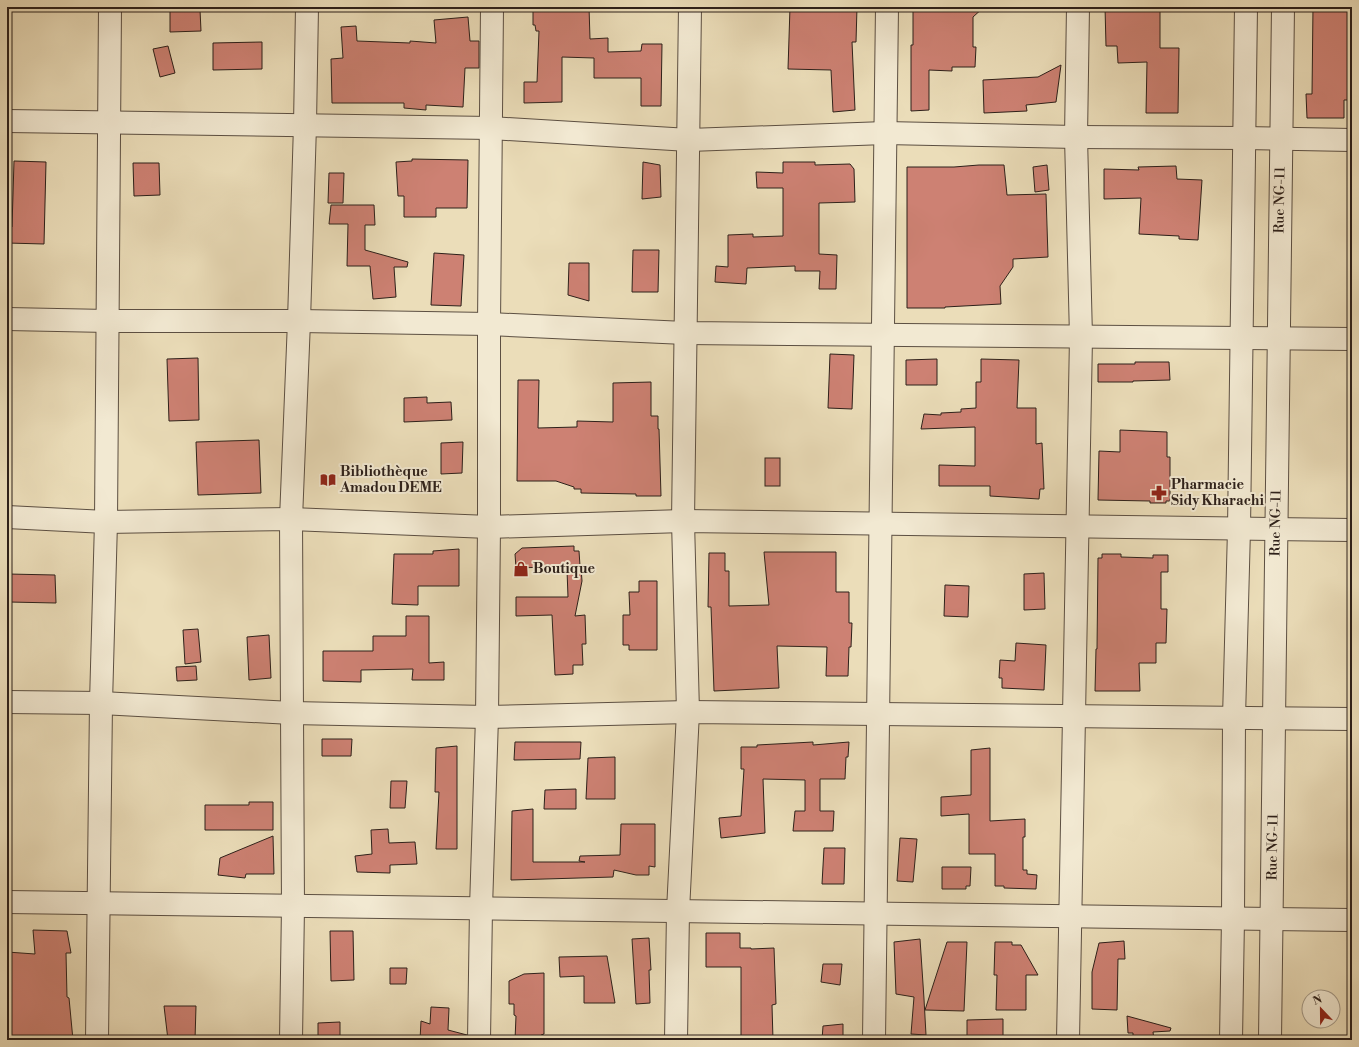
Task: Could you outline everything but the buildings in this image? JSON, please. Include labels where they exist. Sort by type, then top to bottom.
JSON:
[{"type":"street","points":[[97,1040],[101,703],[106,522],[110,7]]},
{"type":"street","points":[[291,1040],[293,906],[291,519],[299,321],[307,7]]},
{"type":"street","points":[[479,1040],[489,527],[492,7]]},
{"type":"street","points":[[676,1040],[678,911],[688,712],[683,521],[690,7]]},
{"type":"street","points":[[874,1040],[887,7]]},
{"type":"street","points":[[1068,1040],[1081,337],[1076,137],[1078,7]]},
{"type":"street","points":[[1231,1040],[1234,718],[1239,529],[1246,7]]},
{"type":"street","name":"Rue NG-11","points":[[1270,1040],[1283,7]]},
{"type":"street","points":[[7,121],[491,128],[689,140],[885,133],[1352,140]]},
{"type":"street","points":[[7,319],[489,324],[685,333],[1352,339]]},
{"type":"street","points":[[7,517],[106,522],[291,519],[489,527],[683,521],[1352,530]]},
{"type":"street","points":[[7,702],[101,703],[292,713],[486,718],[688,712],[1352,719]]},
{"type":"street","points":[[7,902],[1352,920]]},
{"type":"place","name":"Bibliothèque Amadou DEME","points":[[328,480]]},
{"type":"place","name":"Pharmacie Sidy Kharachi","points":[[1159,493]]},
{"type":"place","name":"Boutique","points":[[521,569]]}]
